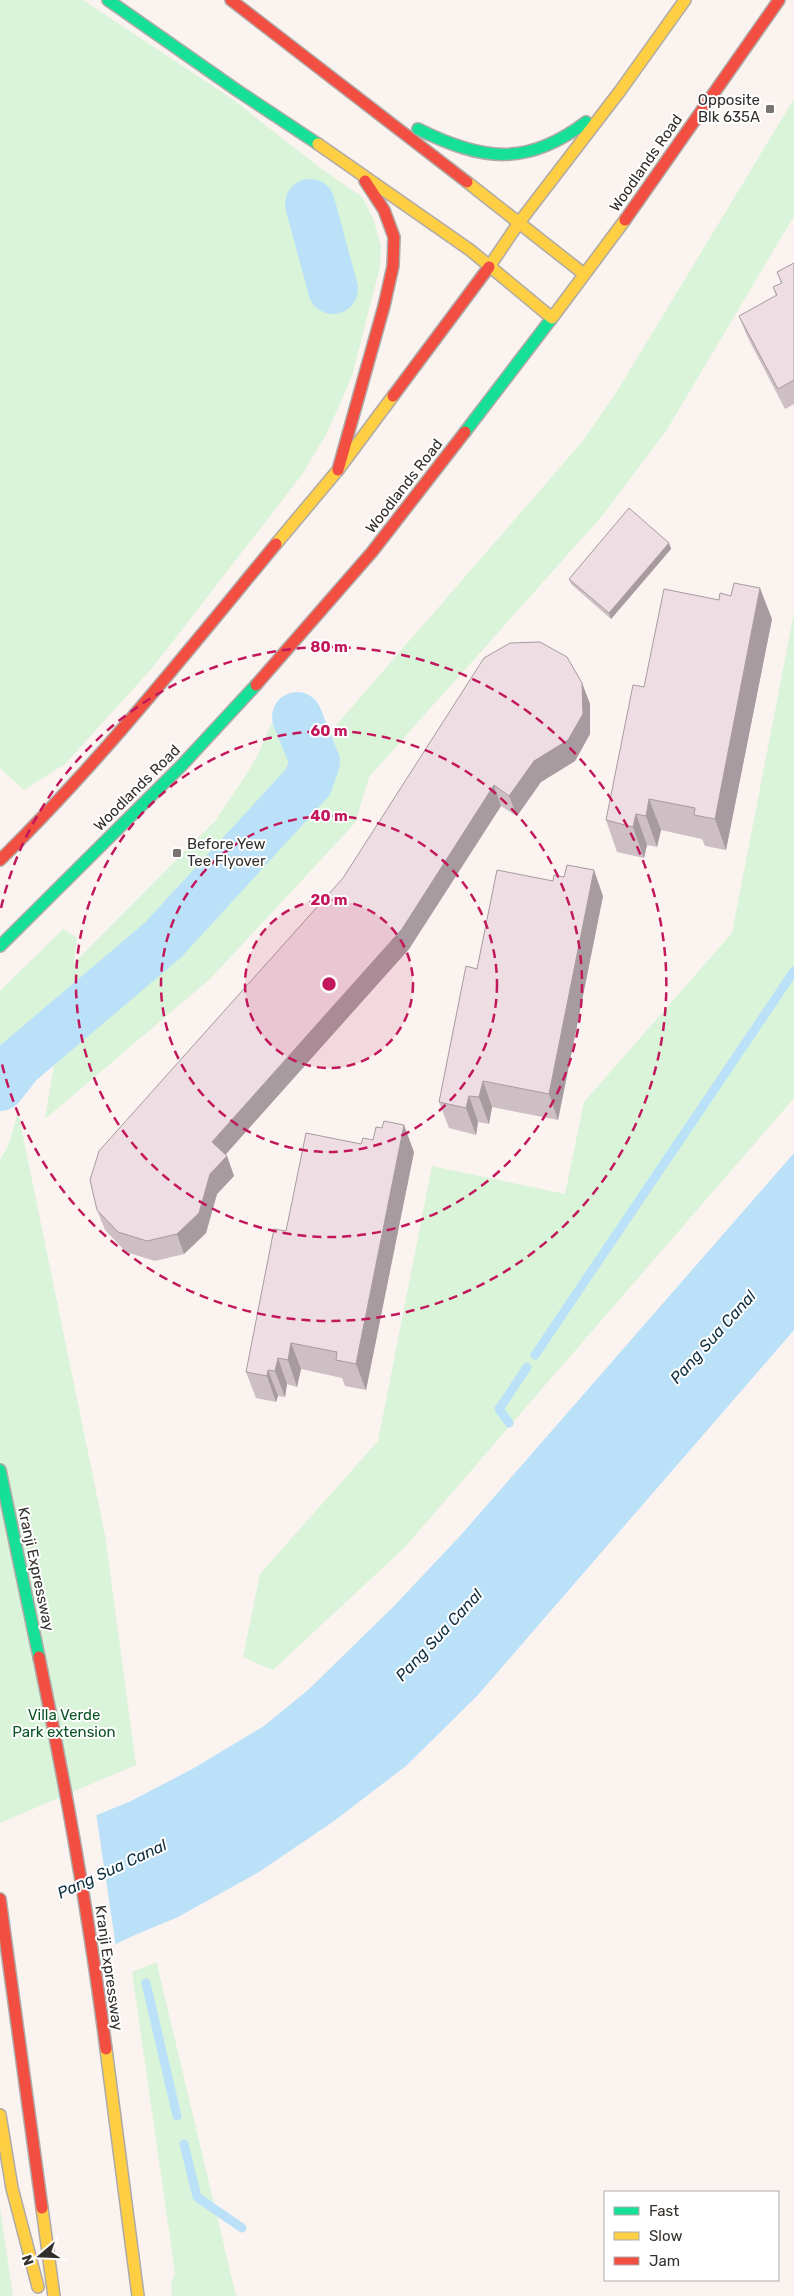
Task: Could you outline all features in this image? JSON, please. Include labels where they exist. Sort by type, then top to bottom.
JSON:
[{"type":"main road","points":[[108,0],[175,44],[238,91],[358,170],[470,250],[552,318]]},
{"type":"main road","points":[[231,0],[584,274]]},
{"type":"main road","points":[[0,860],[48,813],[137,712],[338,470],[489,267],[518,224],[620,91],[686,0]]},
{"type":"main road","name":"Woodlands Road","points":[[0,946],[182,765],[269,671],[372,552],[605,248],[779,0]]},
{"type":"main road","points":[[353,93],[455,147],[492,155],[511,155],[536,150],[569,137],[620,91]]},
{"type":"main road","points":[[338,470],[384,306],[393,266],[394,237],[384,210],[358,170]]},
{"type":"main road","name":"Kranji Expressway","points":[[0,1470],[59,1752],[91,1936],[138,2296]]},
{"type":"main road","points":[[0,1899],[54,2296]]},
{"type":"main road","points":[[0,2114],[12,2188],[40,2296]]},
{"type":"green space","points":[[0,0],[83,0],[232,99],[319,167],[362,197],[373,218],[381,246],[380,267],[352,376],[327,433],[301,476],[153,667],[65,764],[24,790],[0,768]]},
{"type":"green space","points":[[794,99],[794,216],[666,431],[602,516],[369,777],[355,823],[210,979],[45,1119],[54,1065],[184,946],[317,803],[331,761],[324,739],[582,442],[616,393]]},
{"type":"green space","points":[[794,613],[794,1098],[405,1547],[273,1670],[243,1657],[260,1574],[378,1441],[432,1166],[565,1194],[584,1102],[732,933]]},
{"type":"green space","points":[[276,721],[291,754],[296,773],[290,792],[155,932],[47,1024],[0,1068],[0,991],[63,929],[77,938],[74,963],[215,821],[258,755],[271,724]]},
{"type":"green space","name":"Villa Verde Park extension","points":[[18,1112],[105,1535],[136,1765],[0,1823],[0,1160],[9,1144]]},
{"type":"green space","points":[[157,1962],[236,2296],[172,2296],[171,2284],[175,2273],[132,1972]]},
{"type":"green space","points":[[0,2208],[13,2296],[0,2296]]},
{"type":"water","name":"Pang Sua Canal","points":[[794,1153],[794,1330],[477,1696],[406,1766],[334,1821],[259,1872],[178,1917],[135,1935],[0,1999],[0,1855],[131,1801],[194,1768],[264,1726],[308,1690],[393,1607],[460,1536]]},
{"type":"pier","points":[[96,1813],[116,1947],[0,2001],[0,1852]]},
{"type":"building","points":[[794,263],[794,380],[778,389],[739,316],[777,295],[773,287],[782,283],[777,272]]},
{"type":"building","points":[[629,508],[669,543],[609,613],[569,579]]},
{"type":"building","points":[[734,583],[760,588],[715,819],[694,815],[695,808],[649,799],[646,816],[636,814],[633,827],[606,820],[633,685],[644,687],[664,589],[719,600],[720,593],[731,596]]},
{"type":"building","points":[[540,642],[567,657],[582,683],[583,714],[568,740],[534,761],[509,796],[494,785],[402,929],[212,1142],[227,1156],[210,1174],[199,1213],[177,1234],[147,1241],[118,1232],[97,1210],[90,1180],[99,1151],[343,878],[484,658],[510,643]]},
{"type":"building","points":[[567,865],[594,870],[549,1094],[483,1081],[479,1097],[469,1096],[466,1108],[439,1102],[466,966],[477,969],[497,870],[553,881],[554,875],[564,877]]},
{"type":"building","points":[[384,1121],[404,1125],[356,1364],[336,1360],[337,1352],[291,1343],[288,1360],[278,1358],[275,1371],[268,1370],[267,1376],[246,1372],[274,1229],[286,1231],[306,1133],[361,1144],[363,1138],[373,1140],[376,1127],[382,1128]]},
{"type":"waterway","points":[[310,204],[333,289]]},
{"type":"waterway","points":[[0,1086],[18,1063],[163,940],[308,782],[315,762],[297,717]]},
{"type":"waterway","points":[[535,1355],[794,971]]},
{"type":"waterway","points":[[509,1423],[499,1409],[527,1367]]},
{"type":"waterway","points":[[146,1983],[177,2116]]},
{"type":"waterway","points":[[184,2144],[197,2197],[242,2228]]},
{"type":"traffic: fast","points":[[108,0],[238,91],[318,144]]},
{"type":"traffic: fast","points":[[418,129],[463,148],[484,153],[504,154],[544,147],[564,137],[586,122]]},
{"type":"traffic: fast","points":[[465,432],[552,318]]},
{"type":"traffic: fast","points":[[0,946],[182,765],[256,685]]},
{"type":"traffic: fast","points":[[0,1470],[39,1657]]},
{"type":"traffic: slow","points":[[489,267],[518,224],[620,91],[685,0]]},
{"type":"traffic: slow","points":[[318,144],[470,250],[552,318],[625,220]]},
{"type":"traffic: slow","points":[[467,182],[584,274]]},
{"type":"traffic: slow","points":[[276,544],[338,470],[393,396]]},
{"type":"traffic: slow","points":[[106,2049],[138,2296]]},
{"type":"traffic: slow","points":[[0,2115],[12,2188],[38,2287]]},
{"type":"traffic: slow","points":[[42,2208],[54,2296]]},
{"type":"traffic: jam","points":[[231,0],[467,182]]},
{"type":"traffic: jam","points":[[625,220],[779,0]]},
{"type":"traffic: jam","points":[[338,470],[384,306],[393,266],[394,237],[384,210],[365,181]]},
{"type":"traffic: jam","points":[[393,396],[489,267]]},
{"type":"traffic: jam","points":[[256,685],[372,552],[465,432]]},
{"type":"traffic: jam","points":[[0,860],[37,823],[108,745],[176,666],[276,544]]},
{"type":"traffic: jam","points":[[39,1657],[76,1852],[106,2049]]},
{"type":"traffic: jam","points":[[0,1899],[42,2208]]},
{"type":"place","name":"Opposite Blk 635A","points":[[770,109]]},
{"type":"place","name":"Before Yew Tee Flyover","points":[[177,853]]}]
